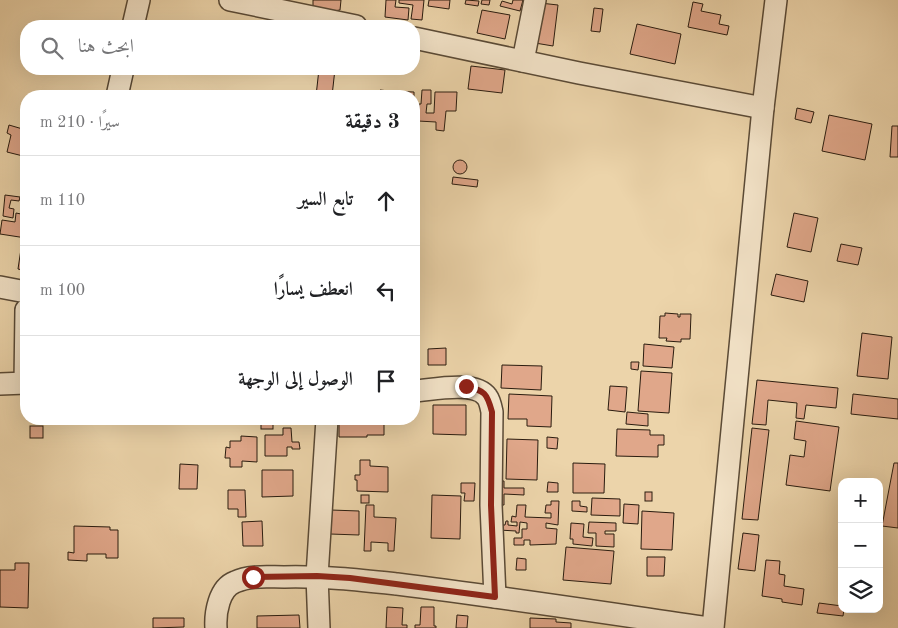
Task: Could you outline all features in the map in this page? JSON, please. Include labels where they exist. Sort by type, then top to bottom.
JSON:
[{"type":"street","points":[[134,20],[139,0]]},
{"type":"street","points":[[230,0],[327,20]]},
{"type":"street","points":[[523,61],[535,0]]},
{"type":"street","points":[[216,628],[215,617],[219,603],[225,588],[233,582],[253,577],[317,576],[350,578],[495,597],[712,628],[763,108],[776,0]]},
{"type":"street","points":[[420,39],[763,108]]},
{"type":"street","points":[[118,90],[122,75]]},
{"type":"street","points":[[0,287],[20,291]]},
{"type":"street","points":[[0,384],[20,383]]},
{"type":"street","points":[[420,390],[466,386],[480,390],[488,398],[492,412],[491,505],[495,597]]},
{"type":"street","points":[[319,628],[317,576],[327,425]]},
{"type":"building","points":[[313,0],[341,0],[340,10],[313,14]]},
{"type":"building","points":[[386,0],[396,0],[395,7],[409,8],[408,20],[385,17]]},
{"type":"building","points":[[399,0],[424,0],[422,20],[411,19],[413,5],[399,3]]},
{"type":"building","points":[[429,0],[450,0],[449,9],[428,6]]},
{"type":"building","points":[[466,0],[479,1],[478,6],[465,4]]},
{"type":"building","points":[[482,0],[490,0],[489,5],[481,4]]},
{"type":"building","points":[[513,0],[523,0],[520,11],[500,6],[502,1],[512,4]]},
{"type":"building","points":[[693,2],[703,4],[701,11],[721,15],[719,24],[729,26],[727,35],[688,27]]},
{"type":"building","points":[[540,3],[558,5],[553,46],[535,43]]},
{"type":"building","points":[[594,8],[603,9],[600,32],[591,31]]},
{"type":"building","points":[[482,10],[510,15],[505,39],[477,33]]},
{"type":"building","points":[[637,24],[681,34],[675,64],[630,54]]},
{"type":"building","points":[[471,66],[505,70],[502,93],[468,89]]},
{"type":"building","points":[[318,75],[334,75],[333,90],[317,90]]},
{"type":"building","points":[[422,90],[431,90],[431,104],[427,104],[426,113],[434,113],[435,92],[457,92],[456,111],[446,111],[444,131],[436,130],[436,122],[420,121]]},
{"type":"building","points":[[797,108],[814,112],[811,123],[795,119]]},
{"type":"building","points":[[829,115],[872,124],[865,160],[822,151]]},
{"type":"building","points":[[9,125],[20,128],[20,155],[7,152],[11,135],[7,133]]},
{"type":"building","points":[[892,126],[898,126],[898,157],[890,157]]},
{"type":"building","points":[[460,160],[465,162],[467,167],[465,172],[460,174],[455,172],[453,167],[455,162]]},
{"type":"building","points":[[453,177],[478,180],[477,187],[452,184]]},
{"type":"building","points":[[5,195],[20,197],[19,201],[11,200],[9,208],[14,209],[13,218],[3,216]]},
{"type":"building","points":[[16,213],[20,214],[20,237],[0,234],[2,220],[15,222]]},
{"type":"building","points":[[794,213],[818,218],[811,252],[787,247]]},
{"type":"building","points":[[841,244],[862,248],[858,265],[837,261]]},
{"type":"building","points":[[776,274],[808,281],[804,302],[771,295]]},
{"type":"building","points":[[665,313],[678,314],[678,317],[680,317],[680,314],[691,314],[690,339],[681,339],[681,342],[666,341],[667,338],[659,338],[660,316],[665,316]]},
{"type":"building","points":[[862,333],[892,337],[888,379],[857,376]]},
{"type":"building","points":[[644,344],[674,347],[672,368],[643,366]]},
{"type":"building","points":[[446,348],[446,365],[428,365],[428,349]]},
{"type":"building","points":[[631,362],[639,362],[638,370],[631,369]]},
{"type":"building","points":[[502,365],[542,366],[541,390],[501,388]]},
{"type":"building","points":[[641,371],[672,373],[669,413],[638,411]]},
{"type":"building","points":[[757,380],[838,388],[836,408],[806,405],[804,419],[796,418],[797,403],[768,400],[766,425],[752,424]]},
{"type":"building","points":[[610,386],[627,387],[625,412],[608,410]]},
{"type":"building","points":[[509,394],[552,396],[551,427],[527,426],[527,419],[508,419]]},
{"type":"building","points":[[853,394],[898,399],[898,419],[851,414]]},
{"type":"building","points":[[433,405],[466,405],[466,435],[433,434]]},
{"type":"building","points":[[627,412],[648,414],[648,426],[626,424]]},
{"type":"building","points":[[796,421],[839,427],[830,491],[786,485],[790,455],[804,457],[806,441],[794,439]]},
{"type":"building","points":[[261,425],[273,425],[273,429],[261,429]]},
{"type":"building","points":[[339,425],[384,425],[384,435],[339,437]]},
{"type":"building","points":[[30,426],[43,426],[43,438],[30,438]]},
{"type":"building","points":[[283,428],[291,428],[292,442],[299,442],[300,449],[287,447],[287,456],[265,456],[265,435],[283,435]]},
{"type":"building","points":[[752,428],[769,430],[758,520],[742,519]]},
{"type":"building","points":[[617,429],[650,430],[650,435],[664,435],[664,445],[658,445],[658,457],[616,456]]},
{"type":"building","points":[[241,436],[257,437],[257,462],[242,461],[242,467],[230,467],[230,458],[225,458],[226,447],[230,448],[230,441],[241,441]]},
{"type":"building","points":[[547,437],[558,438],[557,449],[547,448]]},
{"type":"building","points":[[507,439],[538,440],[537,480],[506,479]]},
{"type":"building","points":[[360,460],[370,460],[370,466],[388,467],[388,492],[357,491],[355,475],[360,475]]},
{"type":"building","points":[[573,463],[605,464],[604,493],[573,493]]},
{"type":"building","points":[[894,463],[898,463],[898,528],[883,526]]},
{"type":"building","points":[[180,464],[198,465],[197,489],[179,489]]},
{"type":"building","points":[[262,470],[293,470],[293,496],[262,497]]},
{"type":"building","points":[[498,481],[504,481],[504,488],[524,488],[524,495],[504,494],[504,505],[497,505]]},
{"type":"building","points":[[548,482],[558,483],[558,492],[547,492]]},
{"type":"building","points":[[461,483],[475,483],[474,501],[464,501],[465,493],[461,493]]},
{"type":"building","points":[[228,490],[245,490],[246,517],[238,517],[238,509],[228,509]]},
{"type":"building","points":[[645,492],[652,492],[652,501],[645,501]]},
{"type":"building","points":[[361,495],[369,495],[369,503],[361,503]]},
{"type":"building","points":[[432,495],[461,496],[460,539],[431,538]]},
{"type":"building","points":[[592,498],[620,499],[620,516],[591,515]]},
{"type":"building","points":[[551,501],[559,501],[558,525],[546,523],[546,528],[557,529],[556,544],[530,545],[530,540],[524,540],[524,545],[514,545],[514,538],[522,538],[522,529],[527,529],[527,523],[520,522],[519,533],[516,533],[516,531],[499,530],[499,525],[505,525],[506,521],[508,521],[508,525],[517,526],[517,522],[511,522],[512,516],[516,517],[517,505],[526,505],[525,517],[551,518],[551,513],[545,513],[546,505],[551,505]]},
{"type":"building","points":[[572,501],[580,501],[580,506],[587,507],[587,512],[572,511]]},
{"type":"building","points":[[624,504],[639,505],[638,524],[623,523]]},
{"type":"building","points":[[366,505],[374,505],[374,517],[396,518],[394,551],[388,551],[388,543],[371,542],[371,551],[364,551]]},
{"type":"building","points":[[331,510],[359,511],[359,535],[330,534]]},
{"type":"building","points":[[642,511],[674,513],[672,550],[641,549]]},
{"type":"building","points":[[262,521],[263,546],[243,546],[242,522]]},
{"type":"building","points":[[589,522],[616,523],[616,531],[605,531],[605,534],[614,534],[614,547],[596,546],[596,533],[588,533]]},
{"type":"building","points":[[571,523],[584,524],[583,537],[593,538],[592,546],[573,544],[573,539],[570,539]]},
{"type":"building","points":[[74,526],[110,527],[110,530],[118,530],[118,558],[106,558],[106,554],[87,554],[87,561],[68,560],[68,552],[74,553]]},
{"type":"building","points":[[743,533],[759,535],[755,571],[738,569]]},
{"type":"building","points":[[566,547],[614,551],[611,584],[563,580]]},
{"type":"building","points":[[647,557],[665,557],[664,576],[647,576]]},
{"type":"building","points":[[517,558],[526,559],[526,570],[516,570]]},
{"type":"building","points":[[766,560],[780,561],[779,574],[785,575],[784,586],[804,589],[802,605],[762,596]]},
{"type":"building","points":[[15,563],[29,563],[28,608],[0,607],[0,570],[15,570]]},
{"type":"building","points":[[819,603],[838,605],[838,613],[843,613],[843,616],[817,613]]},
{"type":"building","points":[[387,607],[403,608],[402,625],[407,625],[407,628],[386,628]]},
{"type":"building","points":[[421,607],[434,607],[434,626],[436,628],[415,628],[415,625],[420,625]]},
{"type":"building","points":[[299,615],[300,628],[257,628],[257,616]]},
{"type":"building","points":[[457,615],[468,616],[467,628],[456,628]]},
{"type":"building","points":[[153,618],[184,618],[184,627],[153,628]]},
{"type":"building","points":[[530,618],[556,619],[556,622],[571,623],[571,628],[530,628]]},
{"type":"route","points":[[253,577],[317,576],[350,578],[495,597],[491,505],[492,412],[488,398],[480,390],[466,386]]}]
